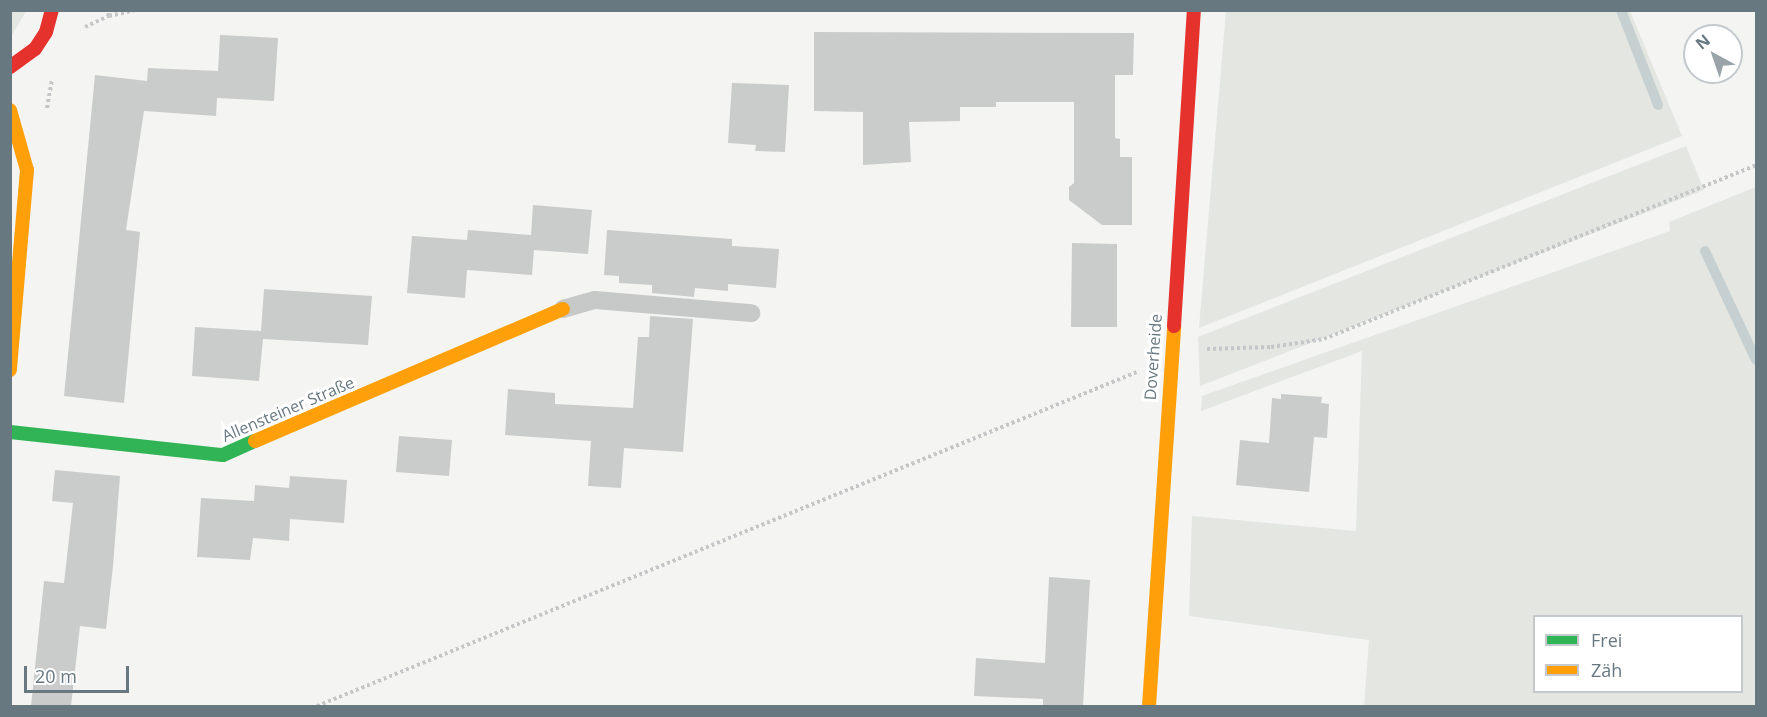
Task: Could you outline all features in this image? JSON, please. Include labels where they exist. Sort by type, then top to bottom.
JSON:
[{"type":"street","points":[[10,67],[35,49],[46,32],[52,10]]},
{"type":"street","name":"Doverheide","points":[[1149,706],[1169,361],[1194,10]]},
{"type":"street","points":[[10,110],[27,170],[10,370]]},
{"type":"street","name":"Allensteiner Straße","points":[[10,432],[223,455],[563,309]]},
{"type":"lane","points":[[563,309],[595,300],[752,313]]},
{"type":"path","points":[[109,16],[136,10]]},
{"type":"path","points":[[664,10],[718,10]]},
{"type":"path","points":[[317,706],[1169,361],[1217,346],[1271,347],[1324,339],[1756,165]]},
{"type":"shaded area","points":[[10,11],[26,11],[11,37]]},
{"type":"shaded area","points":[[1226,11],[1630,11],[1682,136],[1199,328]]},
{"type":"shaded area","points":[[1686,146],[1704,190],[1200,386],[1198,337]]},
{"type":"shaded area","points":[[1756,187],[1756,706],[1364,706],[1369,640],[1189,616],[1192,516],[1356,531],[1362,351],[1201,411],[1202,396],[1670,231],[1669,222]]},
{"type":"building","points":[[814,32],[1134,33],[1133,75],[1115,75],[1115,138],[1120,139],[1120,157],[1132,157],[1132,225],[1102,225],[1069,200],[1069,187],[1074,183],[1074,102],[996,102],[996,107],[960,107],[960,121],[909,122],[911,162],[863,165],[863,112],[814,111]]},
{"type":"building","points":[[220,35],[278,38],[274,101],[217,98],[216,116],[144,111],[126,230],[140,232],[124,403],[64,396],[95,75],[147,81],[148,68],[218,71]]},
{"type":"building","points":[[732,83],[789,85],[785,152],[755,151],[756,145],[728,143]]},
{"type":"building","points":[[533,205],[592,210],[588,254],[534,250],[532,275],[467,270],[465,298],[407,293],[412,236],[467,240],[468,230],[531,235]]},
{"type":"building","points":[[607,230],[732,239],[732,246],[779,249],[776,288],[728,284],[728,291],[695,288],[694,297],[652,293],[652,285],[619,283],[619,276],[604,275]]},
{"type":"building","points":[[1072,243],[1117,244],[1117,327],[1071,327]]},
{"type":"building","points":[[264,289],[372,296],[368,345],[263,339],[259,381],[192,376],[195,327],[261,331]]},
{"type":"building","points":[[650,316],[693,319],[683,452],[624,448],[621,488],[588,486],[591,441],[505,435],[508,389],[555,393],[555,404],[633,408],[638,337],[649,337]]},
{"type":"building","points":[[1281,394],[1322,397],[1321,403],[1329,404],[1327,438],[1314,437],[1309,492],[1236,485],[1240,440],[1269,443],[1272,398],[1281,399]]},
{"type":"building","points":[[399,436],[452,440],[449,476],[396,472]]},
{"type":"building","points":[[55,470],[120,476],[113,566],[106,629],[80,626],[71,706],[31,706],[44,581],[64,583],[73,503],[52,501]]},
{"type":"building","points":[[290,476],[347,480],[344,523],[290,519],[289,541],[253,538],[250,560],[197,557],[201,498],[254,501],[255,485],[289,488]]},
{"type":"building","points":[[1049,577],[1090,580],[1083,706],[1043,706],[1043,699],[974,696],[976,658],[1045,663]]},
{"type":"waterway","points":[[1621,10],[1658,105]]},
{"type":"waterway","points":[[1705,251],[1756,360]]},
{"type":"traffic: fast","points":[[10,432],[223,455],[255,441]]},
{"type":"traffic: slow","points":[[10,110],[27,170],[10,370]]},
{"type":"traffic: slow","points":[[255,441],[563,309]]},
{"type":"traffic: slow","points":[[1149,706],[1174,326]]},
{"type":"traffic: jam","points":[[10,67],[35,49],[46,32],[52,10]]},
{"type":"traffic: jam","points":[[1174,326],[1194,10]]}]
